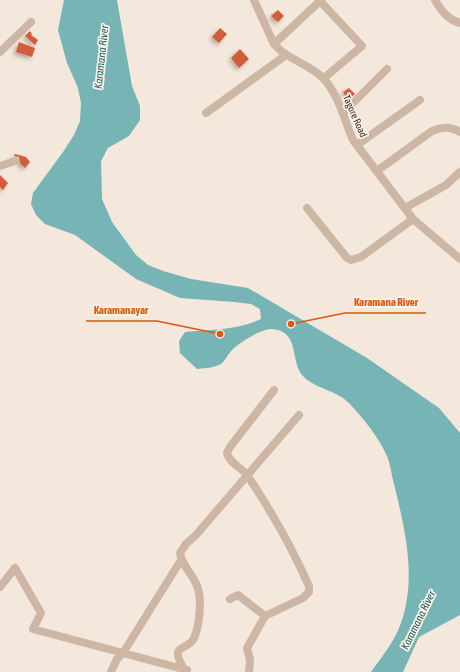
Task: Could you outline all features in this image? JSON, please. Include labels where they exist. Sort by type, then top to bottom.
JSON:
[{"type":"street","name":"Tagore Road","points":[[254,0],[274,44],[286,55],[324,78],[335,95],[343,113],[346,125],[358,145],[404,208],[413,219],[460,259]]},
{"type":"street","points":[[436,0],[439,8],[447,17],[460,23]]},
{"type":"street","points":[[274,44],[321,1],[362,46],[324,78]]},
{"type":"street","points":[[0,52],[31,22]]},
{"type":"street","points":[[206,113],[286,55]]},
{"type":"street","points":[[343,113],[387,69]]},
{"type":"street","points":[[358,145],[420,100]]},
{"type":"street","points":[[377,171],[432,131],[442,127],[452,128],[460,132]]},
{"type":"street","points":[[0,166],[15,161]]},
{"type":"street","points":[[404,208],[446,185],[460,172]]},
{"type":"street","points":[[307,208],[347,258],[352,260],[361,257],[413,219]]},
{"type":"street","points":[[249,672],[250,660],[247,648],[265,616],[303,598],[309,592],[308,586],[286,539],[248,475],[231,462],[227,453],[274,390]]},
{"type":"street","points":[[187,670],[179,661],[178,653],[180,649],[192,642],[194,638],[199,620],[200,603],[199,590],[195,580],[181,560],[180,553],[299,415]]},
{"type":"street","points":[[112,672],[117,658],[123,653],[181,560]]},
{"type":"street","points":[[0,587],[15,568],[41,613],[33,629],[187,670]]},
{"type":"street","points":[[230,599],[238,595],[265,616]]},
{"type":"water","points":[[64,0],[117,0],[132,86],[140,106],[140,120],[129,136],[108,148],[101,161],[102,199],[112,222],[136,255],[148,265],[163,271],[191,279],[248,288],[367,358],[439,408],[460,433],[460,615],[419,637],[403,672],[371,672],[396,635],[405,609],[409,577],[404,528],[387,457],[383,447],[364,421],[344,399],[312,383],[302,375],[298,369],[291,340],[281,331],[268,329],[257,333],[235,347],[221,364],[197,369],[180,353],[179,341],[185,332],[233,328],[252,323],[261,319],[260,309],[251,304],[180,298],[136,279],[75,235],[45,224],[36,215],[31,204],[33,193],[63,152],[74,135],[80,121],[81,103],[78,88],[67,63],[58,30]]},
{"type":"building","points":[[278,10],[284,16],[278,22],[271,16]]},
{"type":"building","points":[[220,28],[227,34],[219,43],[212,37]]},
{"type":"building","points":[[30,31],[32,34],[31,35],[38,40],[35,45],[25,36]]},
{"type":"building","points":[[19,42],[35,48],[32,57],[16,52]]},
{"type":"building","points":[[240,49],[249,59],[239,68],[231,58]]},
{"type":"building","points":[[349,88],[355,94],[348,100],[343,92]]},
{"type":"building","points":[[15,154],[26,157],[30,162],[25,168],[20,163],[19,157],[14,156]]},
{"type":"building","points":[[0,175],[8,183],[3,190],[0,187]]},
{"type":"place","name":"Karamana River","points":[[291,324]]},
{"type":"place","name":"Karamanayar","points":[[220,334]]}]
